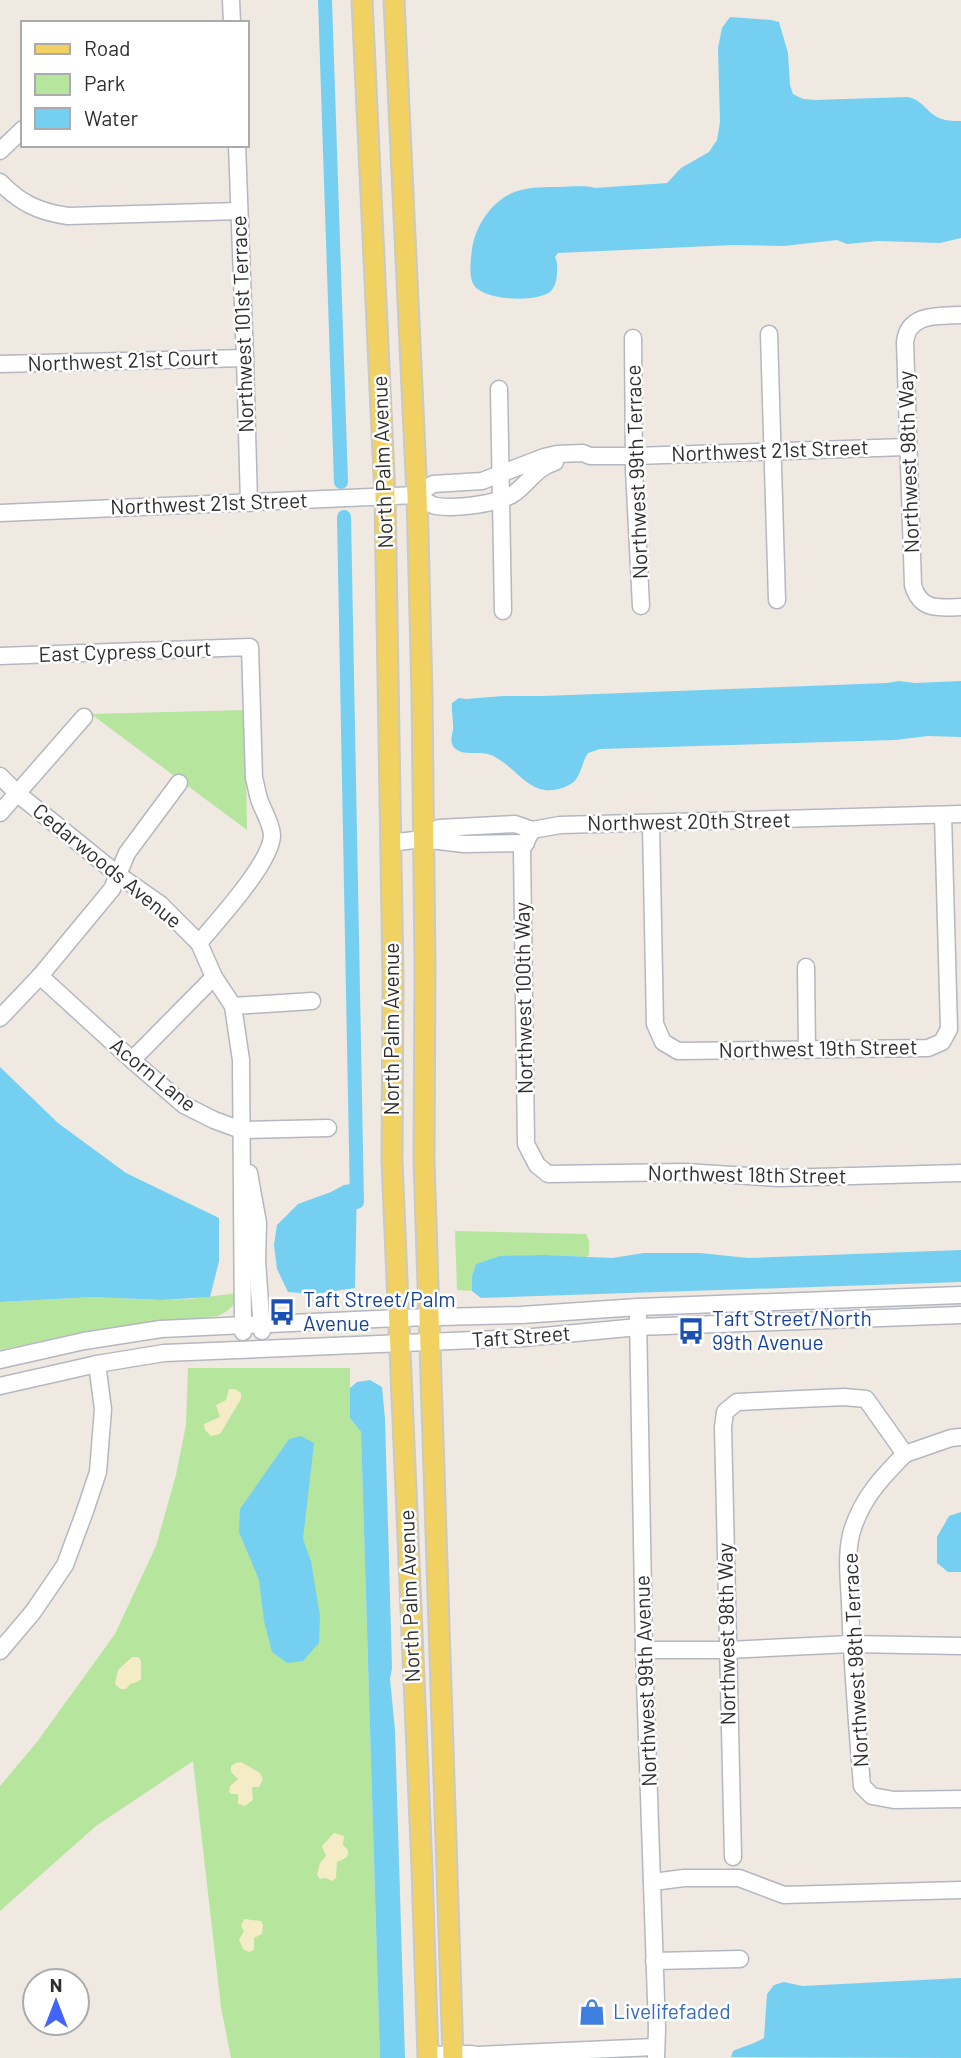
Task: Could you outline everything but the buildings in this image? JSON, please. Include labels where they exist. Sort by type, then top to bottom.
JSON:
[{"type":"main road","name":"North Palm Avenue","points":[[362,0],[385,496],[393,979],[392,1161],[428,2057]]},
{"type":"main road","name":"North Palm Avenue","points":[[394,0],[417,495],[425,966],[424,1161],[453,2056]]},
{"type":"street","points":[[231,0],[232,21]]},
{"type":"street","points":[[0,151],[21,131]]},
{"type":"street","name":"Northwest 101st Terrace","points":[[237,147],[249,503]]},
{"type":"street","points":[[0,182],[13,196],[29,206],[46,213],[68,216],[239,211]]},
{"type":"street","name":"Northwest 98th Way","points":[[961,315],[928,317],[913,324],[907,332],[905,342],[907,447],[915,594],[920,600],[935,607],[961,607]]},
{"type":"street","points":[[769,334],[777,600]]},
{"type":"street","name":"Northwest 99th Terrace","points":[[633,338],[640,606]]},
{"type":"street","name":"Northwest 21st Court","points":[[0,364],[245,358]]},
{"type":"street","points":[[499,389],[503,611]]},
{"type":"street","name":"Northwest 21st Street","points":[[0,513],[417,495],[433,484],[477,481],[557,454],[634,456],[907,447]]},
{"type":"street","name":"Northwest 21st Street","points":[[417,495],[434,506],[478,505],[501,501],[517,492],[537,471],[547,465],[583,460],[590,456]]},
{"type":"street","points":[[477,481],[478,505]]},
{"type":"street","name":"East Cypress Court","points":[[0,656],[250,647],[254,778],[272,835],[269,850],[251,878],[199,943]]},
{"type":"street","points":[[0,813],[83,717]]},
{"type":"street","name":"Cedarwoods Avenue","points":[[0,776],[18,794],[117,874],[160,904],[199,943],[214,977],[233,1006],[241,1060],[244,1349]]},
{"type":"street","points":[[0,1018],[40,976],[112,889],[127,853],[178,783]]},
{"type":"street","name":"Northwest 20th Street","points":[[390,843],[422,839],[460,844],[467,850],[527,842],[560,825],[961,814]]},
{"type":"street","name":"Northwest 19th Street","points":[[651,824],[655,1024],[663,1042],[678,1051],[928,1048],[942,1042],[948,1029],[943,815]]},
{"type":"street","name":"Northwest 20th Street","points":[[422,839],[439,828],[515,824],[527,842]]},
{"type":"street","name":"Northwest 100th Way","points":[[527,842],[526,1144],[537,1165]]},
{"type":"street","points":[[806,967],[807,1050]]},
{"type":"street","name":"Acorn Lane","points":[[40,976],[184,1105],[241,1130],[328,1128]]},
{"type":"street","points":[[132,1060],[214,977]]},
{"type":"street","points":[[233,1006],[312,1001]]},
{"type":"street","name":"Cedarwoods Avenue","points":[[241,1163],[249,1171],[258,1223],[261,1348]]},
{"type":"street","name":"Northwest 18th Street","points":[[537,1165],[548,1174],[685,1172],[778,1178],[961,1174]]},
{"type":"street","name":"Taft Street","points":[[0,1360],[84,1341],[161,1328],[961,1295]]},
{"type":"street","name":"Northwest 99th Avenue","points":[[638,1307],[644,1650],[657,2055]]},
{"type":"street","name":"Taft Street","points":[[0,1386],[97,1364],[164,1353],[523,1338],[638,1327],[961,1315]]},
{"type":"street","points":[[0,1650],[33,1612],[65,1565],[85,1511],[98,1472],[103,1409],[97,1364]]},
{"type":"street","name":"Northwest 98th Way","points":[[733,1857],[723,1427],[725,1412],[737,1402],[844,1397],[866,1399],[905,1454]]},
{"type":"street","points":[[905,1454],[961,1437]]},
{"type":"street","name":"Northwest 98th Terrace","points":[[905,1454],[877,1482],[864,1501],[852,1530],[849,1564],[851,1644],[862,1786],[872,1796],[894,1800],[961,1799]]},
{"type":"street","points":[[644,1650],[728,1650],[851,1644],[961,1646]]},
{"type":"street","points":[[420,1826],[446,1826]]},
{"type":"street","points":[[653,1882],[684,1878],[739,1878],[784,1895],[961,1890]]},
{"type":"street","points":[[654,1961],[740,1959]]},
{"type":"street","points":[[428,2057],[657,2055]]},
{"type":"green space","points":[[245,710],[247,830],[91,714]]},
{"type":"green space","points":[[455,1231],[586,1234],[589,1255],[531,1255],[490,1260],[476,1264],[472,1276],[472,1291],[457,1290]]},
{"type":"green space","points":[[238,1293],[231,1307],[218,1316],[83,1332],[0,1350],[0,1302],[94,1297],[190,1299]]},
{"type":"green space","points":[[188,1368],[350,1368],[350,1418],[361,1432],[380,2058],[231,2058],[221,2007],[193,1761],[96,1826],[0,1911],[0,1786],[37,1742],[115,1634],[156,1546],[176,1475],[186,1425]]},
{"type":"sand","points":[[229,1389],[241,1393],[241,1399],[220,1434],[211,1436],[205,1430],[204,1424],[220,1417],[216,1405],[226,1400]]},
{"type":"sand","points":[[132,1657],[138,1657],[141,1661],[141,1679],[126,1689],[120,1689],[115,1684],[118,1670]]},
{"type":"sand","points":[[241,1762],[260,1773],[263,1779],[259,1787],[252,1787],[253,1800],[245,1806],[238,1804],[238,1794],[231,1794],[229,1791],[230,1786],[238,1779],[231,1772],[231,1766]]},
{"type":"sand","points":[[334,1833],[344,1836],[343,1845],[348,1850],[348,1855],[337,1862],[336,1878],[332,1881],[320,1879],[317,1875],[320,1863],[326,1856],[322,1846]]},
{"type":"sand","points":[[244,1919],[261,1921],[263,1925],[262,1934],[254,1938],[254,1950],[249,1952],[243,1949],[239,1940],[244,1931],[241,1926]]},
{"type":"water","points":[[730,17],[779,22],[788,53],[790,85],[793,94],[803,99],[908,97],[940,118],[961,121],[961,238],[940,243],[878,241],[847,244],[837,240],[784,246],[733,245],[558,253],[555,257],[555,283],[550,292],[543,296],[507,298],[484,293],[476,288],[470,269],[474,239],[482,220],[503,198],[521,190],[535,188],[595,188],[667,183],[681,168],[709,152],[717,140],[720,122],[718,48],[722,28]]},
{"type":"water","points":[[961,681],[961,737],[600,749],[588,753],[573,783],[556,790],[544,790],[534,786],[498,759],[488,754],[464,753],[456,749],[452,742],[452,703],[459,698]]},
{"type":"water","points":[[0,1067],[58,1123],[126,1173],[219,1218],[219,1261],[210,1297],[162,1300],[94,1297],[0,1302]]},
{"type":"water","points":[[357,1183],[355,1288],[314,1294],[288,1292],[277,1269],[274,1245],[277,1225],[298,1204],[344,1185]]},
{"type":"water","points":[[961,1250],[961,1282],[481,1298],[472,1291],[472,1276],[476,1264],[500,1256],[612,1258],[644,1253],[700,1253],[748,1258]]},
{"type":"water","points":[[370,1380],[382,1387],[385,1419],[392,1668],[390,1679],[395,1730],[405,2058],[380,2058],[361,1432],[350,1418],[350,1388],[357,1382]]},
{"type":"water","points":[[301,1436],[314,1443],[303,1539],[311,1561],[320,1616],[319,1643],[303,1661],[287,1663],[272,1652],[264,1621],[259,1580],[239,1532],[240,1509],[289,1439]]},
{"type":"water","points":[[961,1512],[961,1572],[948,1572],[937,1563],[937,1537],[949,1516]]},
{"type":"water","points":[[961,1978],[961,2058],[731,2057],[733,2051],[764,2038],[767,1994],[774,1985],[784,1982],[802,1986]]},
{"type":"waterway","points":[[325,0],[341,482]]},
{"type":"waterway","points":[[344,517],[357,1202]]},
{"type":"place","name":"Taft Street/Palm Avenue","points":[[282,1312]]},
{"type":"place","name":"Taft Street/North 99th Avenue","points":[[691,1331]]},
{"type":"place","name":"Livelifefaded","points":[[592,2012]]}]
